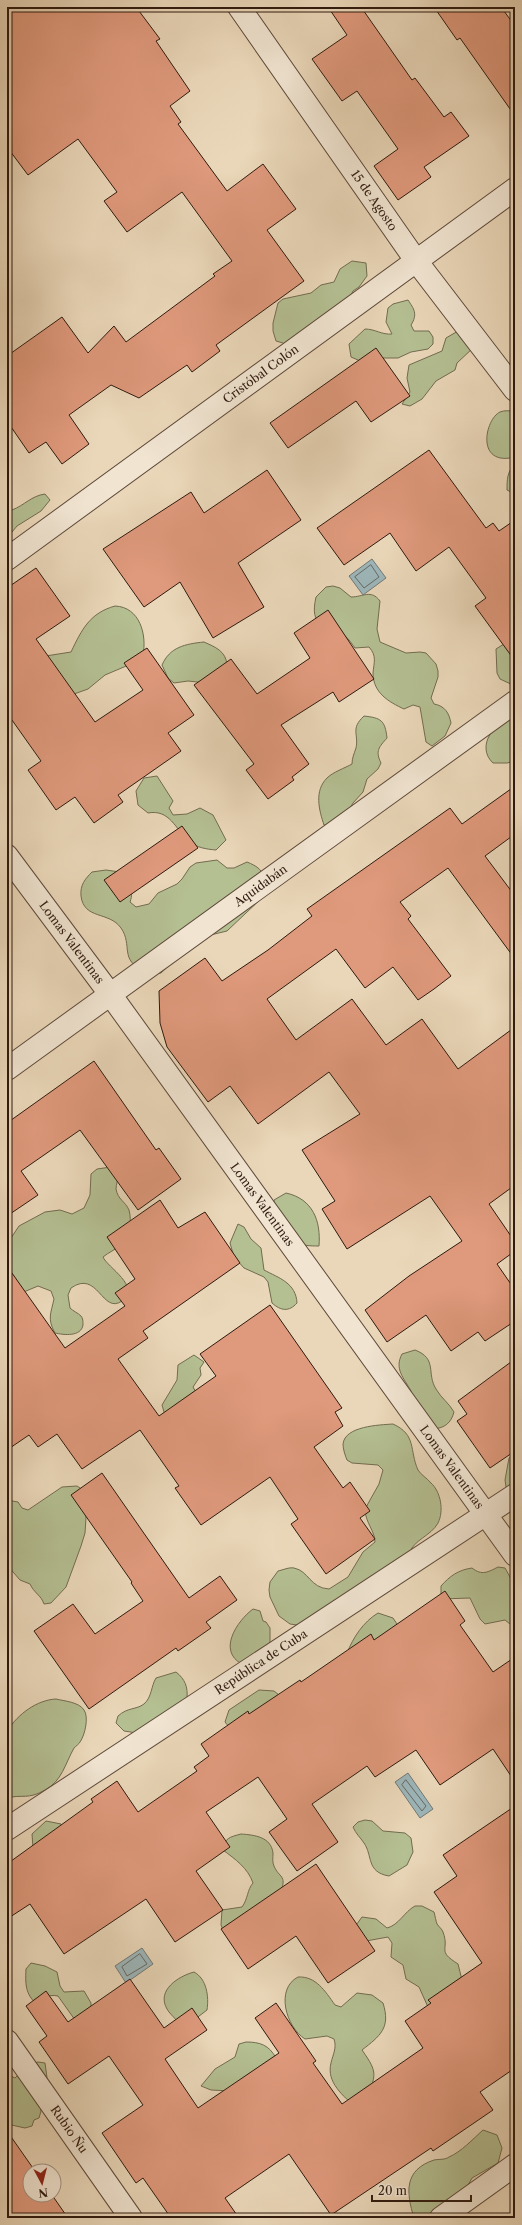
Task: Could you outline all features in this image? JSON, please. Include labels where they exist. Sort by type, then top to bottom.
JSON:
[{"type":"street","name":"15 de Agosto","points":[[239,7],[417,262],[515,390]]},
{"type":"street","name":"Cristóbal Colón","points":[[7,558],[417,262],[515,189]]},
{"type":"street","name":"Aquidabán","points":[[7,1069],[515,702]]},
{"type":"street","name":"Lomas Valentinas","points":[[7,856],[110,994],[515,1555]]},
{"type":"street","name":"República de Cuba","points":[[7,1829],[487,1515],[515,1495]]},
{"type":"street","name":"Rubio Ñu","points":[[7,2042],[131,2218]]},
{"type":"street","points":[[441,2218],[515,2165]]},
{"type":"green space","points":[[352,261],[366,263],[367,276],[359,287],[353,291],[344,311],[289,349],[283,343],[276,341],[273,331],[273,323],[278,303],[283,299],[311,293],[321,285],[334,282],[340,269]]},
{"type":"green space","points":[[408,300],[415,315],[411,325],[414,331],[429,331],[433,337],[433,344],[428,349],[411,352],[398,358],[378,358],[365,363],[351,357],[349,344],[365,329],[385,334],[392,334],[386,322],[388,308],[393,304]]},
{"type":"green space","points":[[458,331],[473,348],[457,363],[455,370],[436,381],[422,399],[410,406],[402,404],[410,392],[407,378],[409,365],[442,351],[446,338]]},
{"type":"green space","points":[[515,411],[515,457],[502,458],[494,455],[489,449],[487,441],[490,423],[500,412]]},
{"type":"green space","points":[[515,465],[515,494],[507,490],[507,479],[510,470]]},
{"type":"green space","points":[[45,494],[50,500],[41,511],[17,526],[7,538],[7,507],[12,510],[40,495]]},
{"type":"green space","points":[[333,586],[340,588],[351,597],[370,594],[377,597],[380,601],[377,629],[380,642],[406,653],[426,653],[436,664],[438,677],[431,698],[434,704],[441,706],[446,710],[451,723],[445,736],[432,746],[426,742],[420,707],[413,705],[404,709],[388,700],[379,691],[374,680],[374,656],[372,650],[369,647],[355,648],[345,636],[325,627],[317,620],[314,607],[316,597],[326,587]]},
{"type":"green space","points":[[115,606],[130,611],[140,623],[144,639],[143,655],[131,664],[105,675],[88,689],[74,694],[7,672],[33,658],[71,652],[83,629],[88,623],[99,613]]},
{"type":"green space","points":[[515,637],[515,686],[500,679],[497,673],[496,649]]},
{"type":"green space","points":[[204,642],[219,650],[225,656],[227,665],[207,683],[188,681],[174,683],[168,678],[162,665],[169,654],[184,645]]},
{"type":"green space","points":[[364,716],[378,719],[385,727],[387,738],[378,752],[381,763],[378,769],[367,779],[363,792],[353,803],[346,815],[335,824],[324,825],[319,807],[320,789],[327,778],[352,764],[357,743],[356,728]]},
{"type":"green space","points":[[515,718],[515,761],[507,763],[493,763],[488,756],[486,749],[490,735],[501,723]]},
{"type":"green space","points":[[157,776],[173,801],[169,808],[173,815],[187,814],[200,808],[213,815],[226,840],[216,850],[198,847],[189,841],[167,817],[162,814],[148,813],[138,805],[136,791],[144,778]]},
{"type":"green space","points":[[217,860],[227,868],[234,868],[247,862],[258,868],[263,874],[264,896],[227,931],[198,938],[161,973],[150,972],[136,966],[129,957],[126,940],[121,928],[110,919],[87,909],[83,904],[81,896],[82,885],[92,872],[106,870],[120,872],[128,882],[131,889],[132,893],[130,902],[136,907],[149,904],[158,893],[177,884],[190,867],[196,863]]},
{"type":"green space","points":[[111,1167],[119,1174],[116,1189],[118,1196],[126,1204],[129,1210],[130,1224],[124,1242],[103,1257],[126,1284],[128,1290],[127,1296],[122,1301],[115,1304],[109,1302],[94,1287],[88,1284],[80,1284],[71,1288],[68,1295],[70,1308],[82,1317],[82,1329],[79,1332],[67,1335],[55,1333],[50,1320],[54,1299],[51,1291],[38,1286],[7,1299],[7,1244],[19,1226],[45,1212],[60,1210],[72,1214],[84,1208],[90,1195],[91,1174],[97,1169]]},
{"type":"green space","points":[[286,1193],[303,1200],[313,1212],[317,1220],[319,1246],[303,1245],[294,1240],[281,1221],[274,1200]]},
{"type":"green space","points":[[238,1224],[244,1227],[251,1239],[261,1248],[264,1270],[286,1282],[294,1291],[297,1303],[291,1308],[282,1309],[272,1303],[268,1282],[264,1277],[244,1268],[234,1257],[230,1243]]},
{"type":"green space","points":[[415,1350],[427,1358],[433,1383],[436,1389],[454,1412],[449,1422],[444,1426],[433,1429],[415,1404],[411,1391],[399,1369],[402,1354]]},
{"type":"green space","points":[[194,1355],[204,1362],[200,1368],[201,1375],[193,1387],[200,1399],[166,1419],[162,1405],[177,1380],[178,1365]]},
{"type":"green space","points":[[393,1424],[401,1428],[406,1433],[411,1444],[418,1470],[437,1491],[441,1507],[438,1523],[414,1545],[409,1554],[317,1622],[297,1625],[290,1624],[279,1616],[270,1597],[270,1582],[278,1571],[294,1568],[303,1572],[318,1586],[329,1589],[348,1577],[363,1552],[375,1542],[375,1538],[365,1514],[365,1509],[379,1484],[383,1470],[378,1465],[352,1463],[347,1460],[343,1444],[345,1438],[356,1430],[372,1426]]},
{"type":"green space","points":[[515,1454],[515,1497],[507,1494],[505,1480],[509,1458]]},
{"type":"green space","points":[[77,1486],[83,1490],[86,1518],[85,1533],[66,1587],[51,1603],[44,1604],[30,1584],[20,1580],[7,1565],[7,1500],[18,1502],[22,1508],[28,1510],[62,1487]]},
{"type":"green space","points":[[498,1567],[505,1568],[515,1586],[515,1628],[505,1620],[485,1624],[480,1619],[470,1598],[441,1599],[441,1586],[455,1574],[472,1568],[482,1573]]},
{"type":"green space","points":[[253,1609],[260,1611],[263,1621],[266,1622],[270,1628],[270,1650],[242,1664],[231,1652],[230,1644],[236,1628]]},
{"type":"green space","points":[[378,1613],[393,1618],[397,1624],[397,1631],[347,1653],[359,1631]]},
{"type":"green space","points":[[176,1672],[182,1677],[185,1684],[187,1698],[137,1733],[124,1731],[116,1723],[118,1716],[122,1713],[141,1706],[147,1701],[156,1678]]},
{"type":"green space","points":[[259,1690],[274,1691],[279,1695],[230,1728],[225,1722],[229,1710]]},
{"type":"green space","points":[[56,1699],[79,1705],[84,1710],[86,1721],[82,1739],[74,1748],[59,1777],[51,1786],[34,1795],[7,1798],[6,1751],[8,1730],[23,1713],[35,1705]]},
{"type":"green space","points":[[365,1820],[372,1821],[383,1831],[405,1833],[411,1838],[413,1852],[407,1865],[389,1876],[382,1874],[373,1867],[367,1848],[353,1827],[358,1822]]},
{"type":"green space","points":[[46,1821],[61,1824],[66,1840],[33,1848],[32,1834]]},
{"type":"green space","points":[[241,1834],[257,1836],[269,1843],[273,1853],[273,1864],[283,1879],[283,1886],[281,1891],[225,1935],[221,1925],[222,1910],[242,1907],[253,1883],[244,1868],[223,1850],[226,1840]]},
{"type":"green space","points":[[415,1906],[422,1906],[434,1912],[437,1924],[442,1930],[445,1938],[445,1953],[458,1964],[463,1984],[428,2007],[419,1987],[406,1979],[403,1965],[391,1957],[392,1943],[388,1937],[366,1941],[354,1928],[362,1917],[376,1919],[387,1928],[395,1924]]},
{"type":"green space","points":[[31,1963],[45,1966],[57,1972],[60,1986],[64,1992],[84,1991],[91,2003],[91,2009],[75,2020],[58,1996],[46,1997],[40,2007],[35,2003],[27,1991],[26,1969]]},
{"type":"green space","points":[[194,1972],[202,1979],[206,1989],[208,2000],[207,2010],[190,2023],[177,2021],[167,2009],[164,2002],[164,1996],[176,1980]]},
{"type":"green space","points":[[298,1977],[310,1979],[320,1985],[335,2005],[341,2007],[357,1993],[372,1995],[383,2003],[386,2019],[385,2025],[379,2036],[362,2050],[373,2070],[374,2074],[372,2085],[367,2101],[356,2108],[341,2094],[331,2077],[330,2070],[335,2048],[334,2039],[327,2036],[305,2039],[298,2033],[288,2017],[285,1999],[287,1990],[291,1983]]},
{"type":"green space","points":[[246,2042],[264,2045],[276,2058],[231,2091],[211,2090],[201,2086],[215,2069],[235,2057],[239,2044]]},
{"type":"green space","points":[[38,2062],[45,2063],[48,2085],[39,2097],[41,2111],[39,2118],[34,2120],[32,2126],[25,2128],[7,2124],[7,2074],[15,2078],[30,2064]]},
{"type":"green space","points":[[483,2130],[497,2135],[502,2148],[498,2163],[472,2178],[458,2203],[431,2218],[414,2218],[409,2191],[412,2176],[424,2164],[434,2160],[446,2159],[458,2152]]},
{"type":"water","points":[[372,559],[386,578],[363,595],[349,576]]},
{"type":"water","points":[[408,1773],[433,1809],[420,1818],[395,1782]]},
{"type":"water","points":[[142,1948],[153,1964],[126,1983],[115,1966]]},
{"type":"building","points":[[7,7],[136,7],[160,39],[156,41],[190,91],[170,106],[181,122],[178,124],[227,191],[263,164],[296,209],[267,230],[304,281],[216,345],[220,351],[192,372],[187,365],[139,398],[111,385],[69,415],[89,444],[62,464],[46,442],[29,453],[7,421],[7,356],[62,317],[88,353],[114,326],[126,342],[215,276],[213,274],[232,261],[182,192],[127,232],[104,201],[117,192],[78,139],[28,175],[7,147]]},
{"type":"building","points":[[328,7],[361,7],[412,80],[415,78],[444,117],[451,112],[469,136],[424,167],[431,177],[398,200],[374,166],[398,149],[357,91],[342,101],[312,59],[347,35]]},
{"type":"building","points":[[434,7],[501,7],[515,26],[515,116],[460,38],[457,40]]},
{"type":"building","points":[[376,348],[410,396],[371,422],[356,401],[288,448],[270,423]]},
{"type":"building","points":[[429,450],[486,528],[493,523],[499,531],[515,520],[515,661],[475,606],[486,598],[449,547],[416,571],[390,533],[344,565],[317,528]]},
{"type":"building","points":[[267,470],[301,520],[238,563],[264,607],[213,638],[180,582],[144,607],[103,549],[191,492],[204,513]]},
{"type":"building","points":[[36,568],[70,616],[36,639],[95,722],[143,690],[124,663],[147,648],[194,715],[168,733],[181,751],[118,795],[123,802],[94,823],[75,797],[56,810],[28,770],[41,761],[7,713],[7,588]]},
{"type":"building","points":[[328,610],[374,679],[339,702],[333,692],[281,725],[309,764],[292,777],[294,780],[268,799],[246,770],[254,764],[194,685],[231,659],[257,694],[310,658],[294,633]]},
{"type":"building","points":[[515,786],[515,834],[485,856],[515,896],[515,959],[448,868],[400,902],[411,916],[408,919],[451,976],[434,989],[418,1000],[393,967],[365,988],[336,949],[267,999],[296,1040],[352,999],[386,1045],[422,1019],[458,1069],[515,1027],[515,1185],[489,1204],[515,1242],[515,1251],[497,1264],[515,1290],[515,1321],[485,1341],[478,1332],[451,1351],[426,1315],[387,1342],[365,1310],[409,1276],[462,1241],[430,1196],[347,1249],[322,1209],[335,1201],[302,1150],[360,1114],[329,1072],[258,1124],[230,1086],[208,1102],[167,1047],[160,1023],[159,991],[205,958],[222,981],[268,950],[312,916],[307,909],[450,808],[462,824]]},
{"type":"building","points":[[182,826],[198,848],[120,902],[104,880]]},
{"type":"building","points":[[94,1061],[156,1150],[159,1148],[181,1179],[138,1210],[80,1130],[21,1171],[38,1195],[7,1216],[7,1123]]},
{"type":"building","points":[[160,1200],[178,1228],[205,1212],[240,1263],[143,1331],[148,1338],[118,1359],[159,1416],[216,1376],[200,1354],[270,1305],[342,1408],[335,1412],[343,1426],[314,1447],[343,1488],[350,1482],[370,1511],[360,1518],[375,1539],[326,1574],[291,1524],[298,1519],[270,1477],[201,1525],[175,1488],[179,1486],[140,1430],[82,1469],[57,1434],[38,1447],[29,1435],[7,1450],[7,1266],[65,1348],[125,1306],[115,1293],[135,1279],[107,1237]]},
{"type":"building","points":[[515,1359],[515,1451],[490,1468],[457,1421],[467,1414],[458,1401]]},
{"type":"building","points":[[102,1473],[189,1598],[220,1576],[237,1600],[206,1622],[211,1628],[178,1651],[176,1648],[89,1709],[34,1631],[73,1604],[95,1634],[143,1601],[131,1583],[132,1582],[71,1495]]},
{"type":"building","points":[[445,1591],[465,1621],[460,1625],[493,1672],[515,1657],[515,1782],[493,1749],[440,1785],[416,1750],[375,1777],[367,1766],[312,1804],[338,1842],[297,1871],[269,1832],[287,1819],[258,1777],[206,1812],[230,1847],[196,1871],[223,1910],[175,1942],[146,1899],[64,1954],[30,1904],[7,1919],[7,1864],[93,1802],[91,1799],[117,1781],[138,1812],[197,1771],[194,1767],[209,1756],[201,1744],[248,1711],[249,1714],[300,1680],[301,1682],[371,1634],[374,1640]]},
{"type":"building","points":[[515,1806],[515,2068],[480,2092],[493,2110],[433,2151],[431,2148],[331,2215],[289,2154],[225,2198],[239,2218],[171,2218],[143,2178],[136,2183],[102,2133],[143,2105],[109,2056],[68,2084],[39,2042],[47,2036],[26,2006],[46,1991],[68,2022],[130,1979],[164,2028],[192,2008],[207,2030],[165,2059],[198,2108],[279,2053],[255,2018],[276,2003],[316,2061],[313,2063],[342,2104],[423,2048],[405,2021],[431,2003],[428,2000],[482,1963],[434,1892],[457,1876],[443,1855]]},
{"type":"building","points":[[316,1864],[375,1951],[328,1983],[296,1936],[248,1969],[221,1929]]},
{"type":"building","points":[[7,2131],[29,2163],[22,2163],[22,2203],[58,2203],[68,2218],[7,2218]]}]
